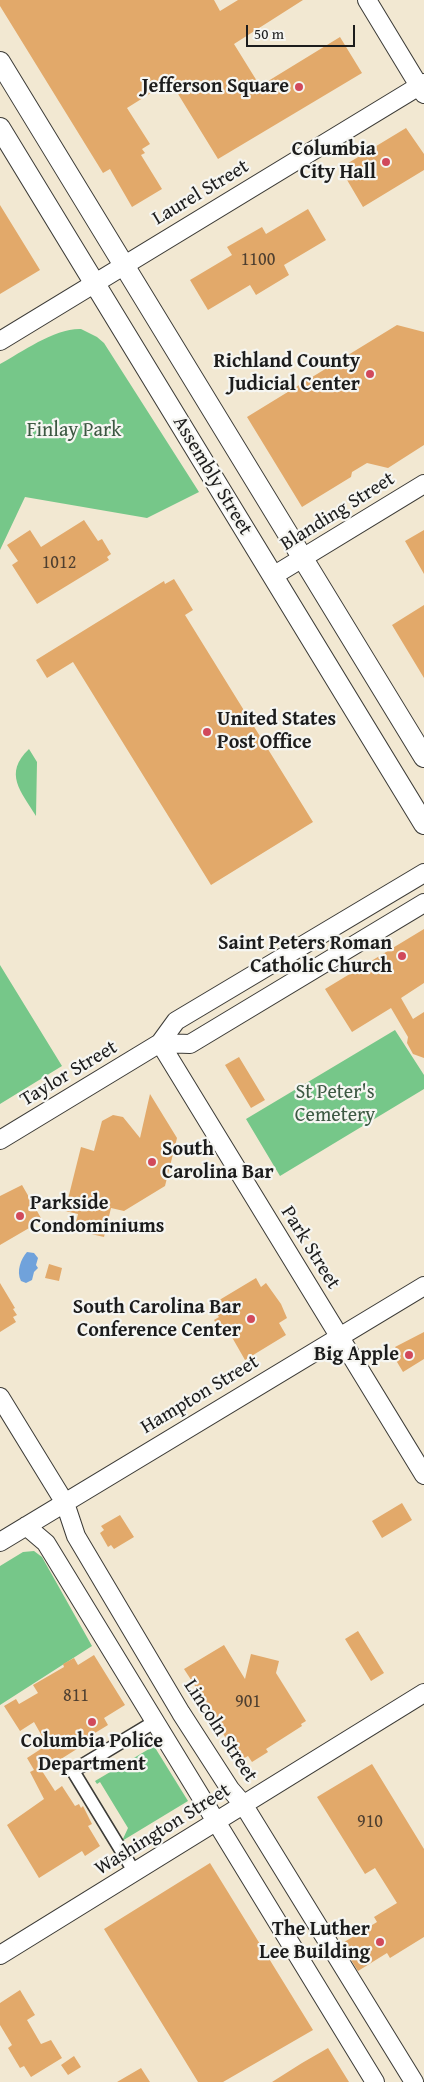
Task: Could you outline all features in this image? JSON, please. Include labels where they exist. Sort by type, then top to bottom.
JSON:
[{"type":"main road","name":"Assembly Street","points":[[0,62],[424,757]]},
{"type":"main road","name":"Assembly Street","points":[[0,128],[424,824]]},
{"type":"street","points":[[367,0],[422,88]]},
{"type":"street","name":"Laurel Street","points":[[0,340],[422,88]]},
{"type":"street","name":"Blanding Street","points":[[273,576],[424,484]]},
{"type":"street","name":"Taylor Street","points":[[0,1140],[160,1043],[176,1021],[424,873]]},
{"type":"street","points":[[160,1043],[190,1044],[424,903]]},
{"type":"street","name":"Park Street","points":[[160,1043],[424,1475]]},
{"type":"street","name":"Hampton Street","points":[[0,1542],[424,1286]]},
{"type":"street","name":"Lincoln Street","points":[[0,1397],[65,1503],[76,1536],[181,1713],[230,1790],[243,1804],[414,2082]]},
{"type":"street","points":[[26,1526],[46,1543],[375,2082]]},
{"type":"street","name":"Washington Street","points":[[0,1955],[424,1693]]},
{"type":"street","points":[[135,1873],[72,1771],[156,1721]]},
{"type":"green space","name":"Finlay Park","points":[[81,329],[104,343],[199,492],[147,518],[25,497],[0,550],[0,364],[50,336],[60,332]]},
{"type":"green space","points":[[29,749],[37,762],[36,816],[20,790],[16,775],[17,766],[21,758]]},
{"type":"green space","points":[[0,965],[62,1066],[0,1104]]},
{"type":"green space","name":"St Peter's Cemetery","points":[[395,1030],[424,1075],[424,1089],[280,1176],[246,1119]]},
{"type":"green space","points":[[34,1551],[42,1557],[92,1646],[0,1705],[0,1566],[23,1552]]},
{"type":"green space","points":[[154,1746],[188,1801],[122,1841],[128,1828],[100,1782],[97,1784],[95,1781]]},
{"type":"water","points":[[27,1252],[34,1253],[38,1258],[36,1265],[38,1268],[34,1272],[32,1280],[26,1283],[21,1281],[19,1269]]},
{"type":"building","points":[[0,0],[214,0],[220,11],[238,0],[303,0],[234,44],[260,86],[340,37],[362,73],[218,159],[170,81],[127,108],[150,144],[142,149],[145,153],[141,155],[162,189],[132,207],[110,169],[103,173],[0,6]]},
{"type":"building","name":"Columbia City Hall","points":[[406,128],[424,154],[424,170],[363,207],[340,168]]},
{"type":"building","points":[[0,205],[40,270],[0,294]]},
{"type":"building","points":[[308,209],[326,240],[284,265],[289,275],[256,295],[250,285],[208,310],[190,280],[232,255],[227,247],[262,227],[266,234]]},
{"type":"building","name":"Richland County Judicial Center","points":[[397,325],[424,332],[424,445],[388,468],[367,463],[352,472],[351,477],[302,507],[247,417]]},
{"type":"building","points":[[84,520],[98,541],[102,539],[111,554],[107,557],[109,560],[37,604],[12,565],[18,561],[7,545],[30,530],[41,547]]},
{"type":"building","points":[[424,530],[424,574],[405,541]]},
{"type":"building","points":[[174,579],[193,610],[185,615],[313,822],[211,885],[73,662],[47,678],[36,660],[164,581],[165,584]]},
{"type":"building","points":[[424,605],[424,678],[392,625]]},
{"type":"building","name":"Saint Peters Roman Catholic Church","points":[[424,929],[424,983],[401,998],[413,1019],[424,1012],[424,1058],[413,1054],[407,1043],[408,1037],[391,1008],[352,1032],[325,989]]},
{"type":"building","points":[[239,1057],[265,1100],[251,1108],[225,1065]]},
{"type":"building","points":[[150,1094],[177,1138],[165,1186],[124,1211],[111,1208],[104,1237],[74,1230],[78,1214],[65,1211],[81,1147],[94,1151],[102,1121],[113,1115],[123,1117],[140,1138]]},
{"type":"building","name":"Parkside Condominiums","points":[[22,1185],[41,1218],[35,1221],[36,1224],[0,1245],[0,1196]]},
{"type":"building","points":[[49,1264],[62,1268],[59,1281],[45,1278]]},
{"type":"building","name":"South Carolina Bar Conference Center","points":[[256,1278],[261,1287],[266,1283],[281,1304],[287,1318],[279,1323],[286,1335],[245,1360],[229,1332],[223,1335],[214,1320],[219,1317],[211,1305]]},
{"type":"building","name":"Parkside Condominiums","points":[[0,1283],[15,1308],[13,1309],[17,1315],[13,1317],[16,1322],[0,1332]]},
{"type":"building","name":"Big Apple","points":[[424,1332],[424,1359],[403,1372],[391,1352],[396,1349],[395,1347]]},
{"type":"building","points":[[402,1503],[412,1520],[382,1538],[372,1521]]},
{"type":"building","points":[[120,1515],[134,1537],[114,1549],[111,1545],[108,1547],[100,1533],[104,1530],[101,1526]]},
{"type":"building","points":[[358,1631],[384,1673],[371,1681],[345,1639]]},
{"type":"building","points":[[224,1645],[245,1679],[251,1654],[279,1661],[276,1673],[306,1721],[301,1724],[302,1726],[266,1749],[268,1752],[252,1762],[248,1756],[239,1761],[184,1669]]},
{"type":"building","points":[[94,1655],[125,1705],[104,1718],[108,1725],[77,1744],[80,1747],[42,1771],[55,1791],[62,1786],[75,1806],[79,1804],[81,1808],[83,1806],[92,1824],[88,1826],[100,1846],[85,1856],[82,1851],[39,1878],[7,1825],[44,1799],[30,1772],[34,1770],[27,1758],[47,1745],[34,1722],[20,1731],[4,1706],[16,1699],[19,1704],[38,1693],[33,1685],[64,1667],[63,1664],[74,1658],[78,1665]]},
{"type":"building","points":[[372,1764],[424,1849],[424,1937],[390,1958],[387,1953],[358,1971],[341,1944],[377,1922],[374,1917],[397,1903],[375,1868],[365,1874],[317,1797]]},
{"type":"building","points":[[210,1863],[313,2030],[223,2082],[198,2082],[104,1929]]},
{"type":"building","points":[[20,1990],[35,2015],[27,2020],[41,2044],[51,2040],[62,2058],[31,2077],[24,2066],[20,2068],[8,2048],[12,2045],[0,2025],[0,2003]]},
{"type":"building","points":[[328,2048],[349,2082],[272,2082],[302,2063]]},
{"type":"building","points":[[74,2056],[81,2067],[68,2075],[61,2065]]},
{"type":"building","points":[[141,2068],[150,2082],[117,2082]]},
{"type":"place","name":"Jefferson Square","points":[[299,87]]},
{"type":"place","name":"Columbia City Hall","points":[[386,162]]},
{"type":"place","name":"Richland County Judicial Center","points":[[370,374]]},
{"type":"place","name":"United States Post Office","points":[[207,732]]},
{"type":"place","name":"Saint Peters Roman Catholic Church","points":[[402,956]]},
{"type":"place","name":"South Carolina Bar","points":[[152,1162]]},
{"type":"place","name":"Parkside Condominiums","points":[[20,1216]]},
{"type":"place","name":"South Carolina Bar Conference Center","points":[[251,1319]]},
{"type":"place","name":"Big Apple","points":[[409,1355]]},
{"type":"place","name":"Columbia Police Department","points":[[92,1722]]},
{"type":"place","name":"The Luther Lee Building","points":[[380,1942]]}]
